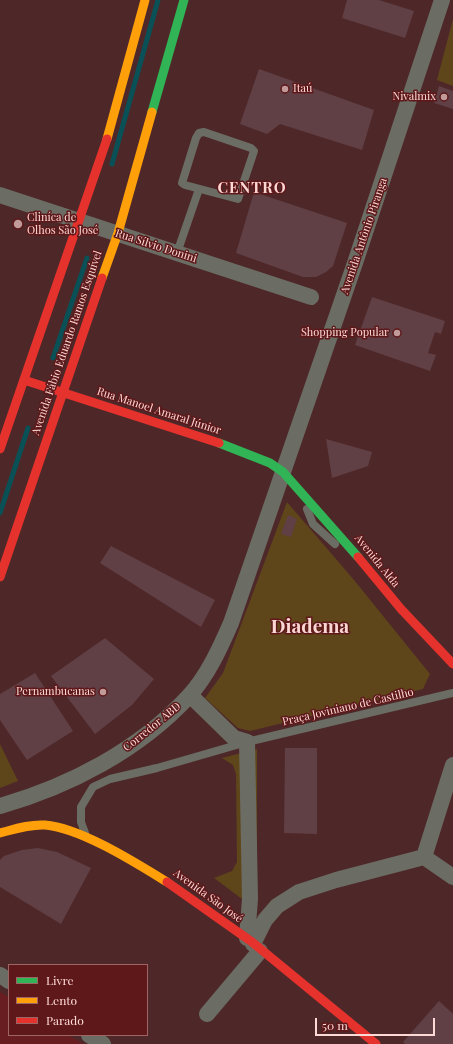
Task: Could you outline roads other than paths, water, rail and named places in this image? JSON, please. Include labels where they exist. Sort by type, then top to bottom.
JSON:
[{"type":"main road","points":[[0,449],[110,129],[145,0]]},
{"type":"main road","name":"Avenida Fábio Eduardo Ramos Esquível","points":[[0,577],[118,234],[184,0]]},
{"type":"main road","name":"Rua Manoel Amaral Júnior","points":[[24,380],[215,441],[270,464],[283,472]]},
{"type":"main road","name":"Avenida Alda","points":[[283,472],[355,553],[401,609],[453,663]]},
{"type":"main road","name":"Avenida São José","points":[[0,833],[17,828],[49,825],[65,829],[87,838],[153,872],[176,886],[253,944],[376,1044]]},
{"type":"street","name":"Avenida Antônio Piranga","points":[[283,472],[358,256],[442,0]]},
{"type":"street","name":"Rua Sílvio Donini","points":[[0,195],[311,297]]},
{"type":"street","name":"Corredor ABD","points":[[0,806],[32,797],[89,771],[150,731],[190,695],[201,680],[222,644],[283,472]]},
{"type":"street","points":[[190,695],[234,738],[247,742],[250,899],[253,944]]},
{"type":"street","points":[[424,857],[453,765]]},
{"type":"street","points":[[0,846],[17,828]]},
{"type":"street","points":[[207,1014],[253,944],[265,920],[277,906],[299,892],[336,880],[424,857],[453,877]]},
{"type":"street","points":[[91,1036],[103,1044]]},
{"type":"lane","points":[[204,132],[252,148],[254,151],[238,199],[199,189],[185,186],[182,181],[199,133],[204,132]]},
{"type":"lane","points":[[177,253],[199,189]]},
{"type":"lane","points":[[308,499],[307,510],[313,524],[336,545],[355,553]]},
{"type":"lane","name":"Praça Joviniano de Castilho","points":[[87,838],[81,822],[81,807],[93,787],[110,779],[157,768],[247,742],[453,693]]},
{"type":"waterway","points":[[112,164],[158,0]]},
{"type":"waterway","points":[[53,358],[87,258]]},
{"type":"waterway","points":[[0,513],[28,428]]},
{"type":"place","name":"Itaú","points":[[285,89]]},
{"type":"place","name":"Nivalmix","points":[[444,97]]},
{"type":"place","name":"Cliníca de Olhos São José","points":[[18,224]]},
{"type":"place","name":"Shopping Popular","points":[[397,333]]},
{"type":"place","name":"Pernambucanas","points":[[103,692]]},
{"type":"district","name":"CENTRO","points":[[252,188]]},
{"type":"district","name":"Diadema","points":[[310,627]]}]
